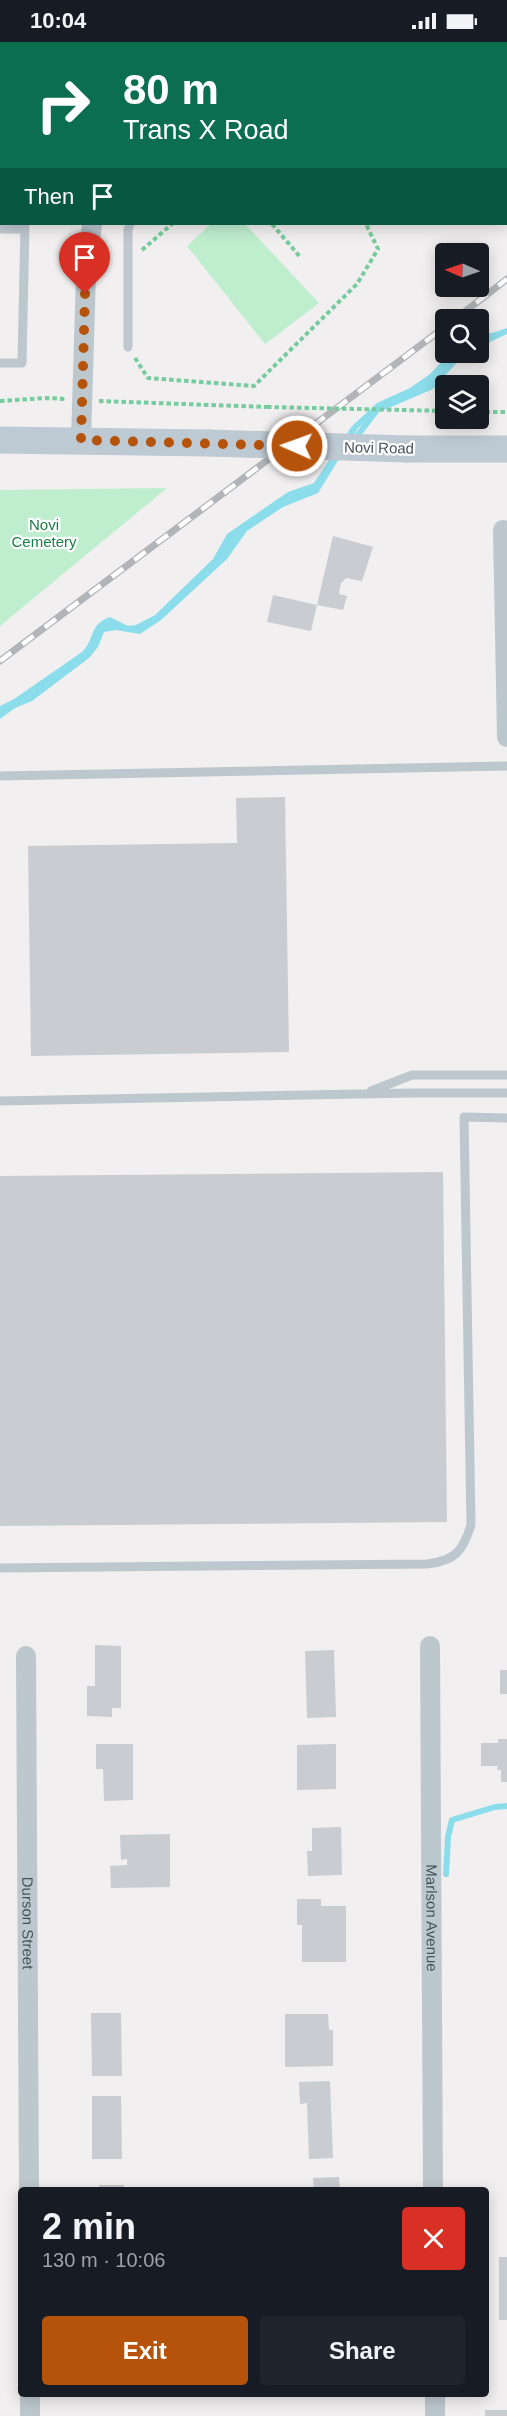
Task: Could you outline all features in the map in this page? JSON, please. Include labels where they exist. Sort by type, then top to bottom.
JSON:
[{"type":"main road","name":"Novi Road","points":[[0,440],[507,449]]},
{"type":"street","points":[[81,440],[86,274],[92,225]]},
{"type":"street","points":[[503,530],[507,736]]},
{"type":"street","name":"Marlson Avenue","points":[[430,1646],[433,2187]]},
{"type":"street","name":"Durson Street","points":[[26,1656],[29,2187]]},
{"type":"street","points":[[30,2397],[30,2416]]},
{"type":"street","points":[[435,2397],[435,2416]]},
{"type":"lane","points":[[128,347],[130,225]]},
{"type":"lane","points":[[0,229],[25,226],[22,363],[0,363]]},
{"type":"lane","points":[[0,776],[507,766]]},
{"type":"lane","points":[[363,1094],[412,1075],[507,1075]]},
{"type":"lane","points":[[0,1101],[363,1094],[507,1094]]},
{"type":"lane","points":[[0,1568],[427,1564],[445,1562],[458,1552],[471,1525],[464,1117],[507,1118]]},
{"type":"path","points":[[128,263],[171,225]]},
{"type":"path","points":[[273,225],[301,258]]},
{"type":"path","points":[[128,347],[148,378],[254,386],[357,284],[378,249],[366,225]]},
{"type":"path","points":[[0,401],[47,398],[81,401],[435,411]]},
{"type":"path","points":[[489,412],[507,412]]},
{"type":"green space","points":[[210,225],[246,225],[319,303],[265,344],[187,246]]},
{"type":"green space","name":"Novi Cemetery","points":[[167,488],[0,626],[0,490]]},
{"type":"water","points":[[507,328],[507,334],[489,342],[489,333]]},
{"type":"water","points":[[440,363],[457,363],[446,375],[435,375],[433,389],[375,414],[358,428],[318,493],[283,507],[247,531],[227,559],[161,620],[140,634],[116,630],[104,632],[98,647],[89,658],[32,701],[15,708],[0,719],[0,706],[14,699],[82,652],[95,628],[103,620],[110,617],[128,626],[136,625],[155,615],[213,559],[227,534],[288,492],[314,483],[352,426],[377,403],[410,388],[430,374]]},
{"type":"building","points":[[333,536],[373,547],[362,581],[346,578],[341,583],[339,594],[347,596],[343,610],[317,605]]},
{"type":"building","points":[[273,595],[317,605],[311,631],[267,622]]},
{"type":"building","points":[[285,797],[289,1052],[31,1056],[28,846],[237,843],[236,798]]},
{"type":"building","points":[[443,1172],[447,1522],[0,1526],[0,1176]]},
{"type":"building","points":[[95,1645],[121,1646],[121,1708],[112,1708],[112,1717],[87,1716],[87,1686],[95,1686]]},
{"type":"building","points":[[334,1650],[336,1717],[307,1718],[305,1651]]},
{"type":"building","points":[[500,1670],[507,1670],[507,1694],[500,1694]]},
{"type":"building","points":[[498,1739],[507,1739],[507,1782],[501,1782],[501,1770],[497,1770],[498,1766],[481,1766],[481,1743],[498,1743]]},
{"type":"building","points":[[96,1744],[133,1744],[133,1800],[104,1801],[103,1769],[96,1769]]},
{"type":"building","points":[[336,1744],[336,1789],[297,1790],[297,1745]]},
{"type":"building","points":[[341,1827],[342,1875],[308,1876],[307,1851],[312,1851],[312,1828]]},
{"type":"building","points":[[170,1834],[170,1887],[111,1888],[110,1866],[127,1865],[127,1859],[121,1860],[120,1835]]},
{"type":"building","points":[[297,1899],[321,1899],[321,1906],[346,1906],[346,1962],[302,1962],[302,1925],[297,1925]]},
{"type":"building","points":[[91,2013],[121,2013],[122,2076],[92,2076]]},
{"type":"building","points":[[285,2014],[328,2014],[329,2030],[333,2030],[333,2066],[285,2067]]},
{"type":"building","points":[[330,2081],[333,2158],[309,2159],[307,2103],[300,2104],[299,2082]]},
{"type":"building","points":[[92,2096],[121,2096],[122,2159],[92,2159]]},
{"type":"building","points":[[339,2177],[340,2187],[314,2187],[313,2178]]},
{"type":"building","points":[[99,2185],[124,2185],[124,2187],[99,2187]]},
{"type":"building","points":[[499,2257],[507,2257],[507,2320],[499,2320]]},
{"type":"building","points":[[485,2410],[507,2410],[507,2416],[485,2416]]},
{"type":"waterway","points":[[354,440],[377,410]]},
{"type":"waterway","points":[[446,1874],[448,1837],[452,1820],[495,1807],[507,1806]]},
{"type":"railway","points":[[468,309],[507,279]]},
{"type":"railway","points":[[0,661],[435,334]]},
{"type":"route","points":[[85,294],[81,440],[297,446]]}]
